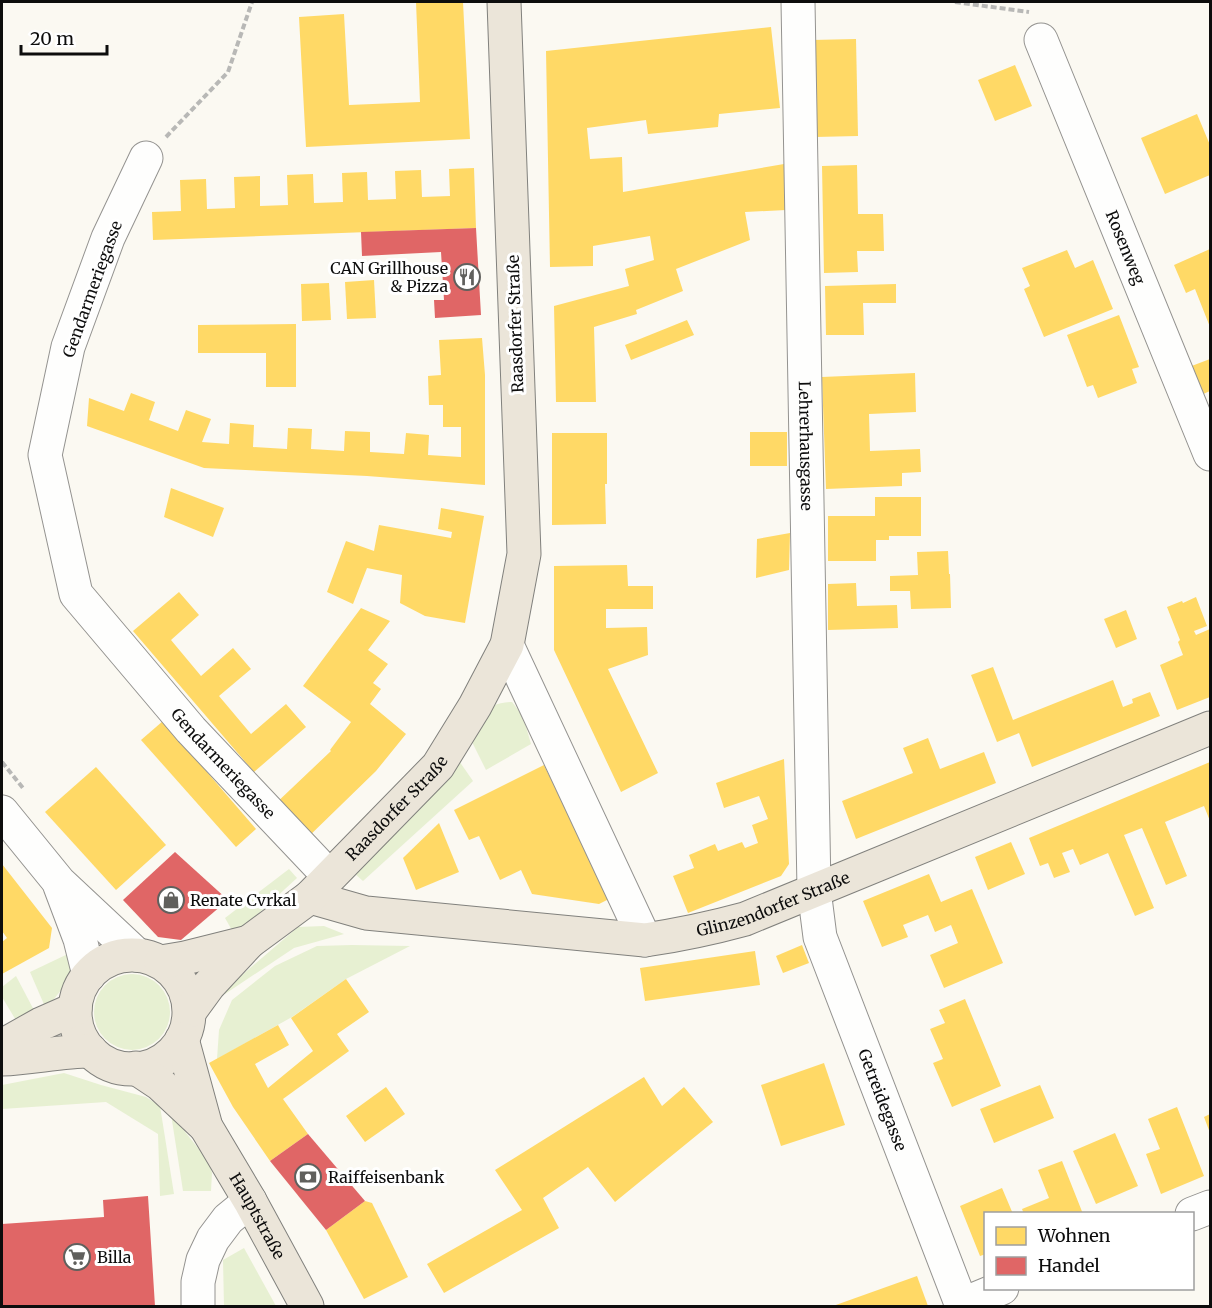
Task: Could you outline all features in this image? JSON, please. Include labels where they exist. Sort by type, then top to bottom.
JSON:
[{"type":"main road","name":"Raasdorfer Straße","points":[[186,1025],[209,985],[249,942],[320,887],[438,766],[475,706],[507,645],[524,554],[504,2]]},
{"type":"main road","name":"Glinzendorfer Straße","points":[[320,887],[366,913],[645,940],[708,930],[745,919],[1210,728]]},
{"type":"main road","name":"Raasdorfer Straße","points":[[149,958],[185,958],[249,942]]},
{"type":"main road","points":[[122,956],[149,958],[170,969],[183,986],[188,998],[186,1025],[175,1050],[165,1059],[136,1068],[111,1065],[100,1059],[84,1041],[76,1020],[75,1009],[78,996],[89,975],[108,960],[122,956]]},
{"type":"main road","points":[[2,1046],[40,1024],[75,1009]]},
{"type":"main road","name":"Hauptstraße","points":[[186,1025],[206,1127]]},
{"type":"main road","points":[[2,1059],[91,1050]]},
{"type":"main road","name":"Hauptstraße","points":[[136,1068],[160,1084],[206,1127],[250,1201],[307,1306]]},
{"type":"street","name":"Lehrerhausgasse","points":[[798,2],[814,891]]},
{"type":"street","name":"Rosenweg","points":[[1039,27],[1210,454]]},
{"type":"street","name":"Gendarmeriegasse","points":[[146,158],[108,238],[68,347],[45,455],[76,594],[320,887]]},
{"type":"street","points":[[507,645],[645,940]]},
{"type":"street","points":[[2,812],[58,882],[149,958]]},
{"type":"street","points":[[58,882],[80,939],[89,975]]},
{"type":"street","name":"Getreidegasse","points":[[814,891],[819,937],[961,1306]]},
{"type":"street","points":[[198,1306],[198,1282],[203,1260],[213,1239],[228,1219],[250,1201]]},
{"type":"street","points":[[1194,1213],[1210,1207]]},
{"type":"street","points":[[961,1306],[997,1290]]},
{"type":"path","points":[[146,158],[228,72],[252,2]]},
{"type":"path","points":[[955,2],[1039,27]]},
{"type":"green space","points":[[512,702],[523,716],[531,744],[486,770],[472,742],[481,719],[489,709],[494,705]]},
{"type":"green space","points":[[457,758],[473,781],[363,881],[354,873]]},
{"type":"green space","points":[[289,869],[297,878],[247,924],[233,932],[225,918]]},
{"type":"green space","points":[[324,926],[344,934],[294,948],[225,994],[221,993],[298,927]]},
{"type":"green space","points":[[317,946],[410,946],[346,979],[292,1017],[217,1059],[219,1030],[232,1000],[275,966]]},
{"type":"green space","points":[[72,952],[74,966],[66,984],[46,1009],[30,972]]},
{"type":"green space","points":[[132,974],[147,977],[159,985],[167,997],[170,1012],[167,1027],[159,1039],[147,1047],[132,1050],[117,1047],[105,1039],[97,1027],[94,1012],[97,997],[105,985],[117,977]]},
{"type":"green space","points":[[16,976],[36,1014],[17,1022],[2,997],[2,987]]},
{"type":"green space","points":[[64,1073],[146,1097],[160,1106],[174,1194],[160,1196],[158,1134],[106,1102],[2,1109],[2,1085]]},
{"type":"green space","points":[[171,1114],[209,1162],[212,1173],[211,1191],[183,1191]]},
{"type":"green space","points":[[244,1248],[276,1306],[224,1306],[223,1260]]},
{"type":"building: Wohnen","points":[[416,2],[463,2],[470,139],[306,147],[299,17],[344,14],[349,105],[420,102]]},
{"type":"building: Wohnen","points":[[771,27],[780,108],[719,114],[718,127],[648,134],[646,120],[587,128],[590,159],[622,157],[623,192],[784,164],[786,210],[745,212],[750,240],[676,269],[683,291],[636,310],[637,314],[594,327],[596,402],[556,402],[554,306],[629,286],[625,269],[654,260],[650,236],[593,246],[593,266],[550,267],[546,51]]},
{"type":"building: Wohnen","points":[[856,39],[858,136],[815,137],[812,40]]},
{"type":"building: Wohnen","points":[[1015,65],[1032,106],[995,121],[978,80]]},
{"type":"building: Wohnen","points":[[1197,114],[1210,145],[1210,175],[1165,194],[1141,138]]},
{"type":"building: Wohnen","points":[[857,165],[858,214],[883,214],[884,251],[857,251],[858,272],[824,273],[822,166]]},
{"type":"building: Wohnen","points":[[474,168],[476,228],[153,240],[152,212],[181,211],[180,180],[206,179],[207,209],[235,208],[234,177],[260,176],[260,206],[288,205],[287,175],[313,174],[314,203],[343,202],[342,173],[367,172],[368,200],[396,199],[395,171],[421,170],[422,197],[450,196],[449,169]]},
{"type":"building: Wohnen","points":[[1210,249],[1210,327],[1195,289],[1186,293],[1174,265]]},
{"type":"building: Wohnen","points":[[1067,250],[1075,268],[1093,260],[1113,309],[1044,337],[1024,289],[1030,286],[1022,268]]},
{"type":"building: Wohnen","points":[[374,280],[376,318],[347,319],[345,282]]},
{"type":"building: Wohnen","points":[[329,283],[331,320],[302,321],[301,284]]},
{"type":"building: Wohnen","points":[[896,284],[896,303],[863,303],[864,335],[826,335],[825,286]]},
{"type":"building: Wohnen","points":[[1119,315],[1139,367],[1132,369],[1137,383],[1098,398],[1093,385],[1087,387],[1067,335]]},
{"type":"building: Wohnen","points":[[687,320],[694,335],[631,360],[625,345]]},
{"type":"building: Wohnen","points":[[296,324],[296,387],[266,387],[266,353],[198,353],[198,325]]},
{"type":"building: Wohnen","points":[[482,338],[485,375],[485,485],[367,476],[204,468],[87,426],[89,398],[124,411],[131,393],[155,402],[149,420],[178,431],[186,410],[211,419],[202,442],[229,444],[230,423],[254,425],[253,447],[287,449],[288,428],[312,429],[311,449],[344,451],[345,431],[370,432],[370,452],[404,454],[406,433],[429,435],[428,455],[461,457],[461,427],[443,427],[443,405],[429,405],[428,376],[441,375],[439,340]]},
{"type":"building: Wohnen","points":[[1210,359],[1210,391],[1201,395],[1189,367]]},
{"type":"building: Wohnen","points":[[915,373],[916,412],[869,414],[870,451],[920,449],[921,472],[902,473],[902,486],[826,489],[822,377]]},
{"type":"building: Wohnen","points":[[750,432],[787,432],[787,466],[750,466]]},
{"type":"building: Wohnen","points":[[552,433],[607,433],[606,524],[552,525]]},
{"type":"building: Wohnen","points":[[171,488],[224,508],[213,537],[164,517]]},
{"type":"building: Wohnen","points":[[875,497],[921,497],[921,536],[889,536],[889,540],[876,540],[876,561],[828,561],[828,516],[875,516]]},
{"type":"building: Wohnen","points":[[441,508],[484,516],[465,623],[425,616],[400,603],[402,575],[367,568],[353,604],[327,592],[346,541],[374,551],[379,525],[451,538],[452,532],[438,529]]},
{"type":"building: Wohnen","points":[[790,533],[789,570],[756,578],[757,539]]},
{"type":"building: Wohnen","points":[[948,551],[951,608],[911,609],[910,591],[890,591],[890,576],[918,575],[917,552]]},
{"type":"building: Wohnen","points":[[627,565],[628,586],[653,586],[653,609],[606,609],[606,628],[647,627],[648,655],[608,669],[658,773],[621,792],[554,650],[554,566]]},
{"type":"building: Wohnen","points":[[856,583],[857,606],[897,605],[898,628],[828,630],[828,584]]},
{"type":"building: Wohnen","points":[[179,592],[199,615],[171,640],[201,676],[233,648],[251,669],[219,696],[251,734],[286,704],[306,727],[254,772],[133,631]]},
{"type":"building: Wohnen","points":[[1196,597],[1207,626],[1194,631],[1196,635],[1210,629],[1210,697],[1177,710],[1160,665],[1183,655],[1178,642],[1180,640],[1167,607]]},
{"type":"building: Wohnen","points":[[361,608],[390,621],[368,650],[388,664],[373,683],[381,689],[370,704],[406,734],[376,771],[304,841],[272,807],[331,751],[351,722],[303,686]]},
{"type":"building: Wohnen","points":[[1126,610],[1137,639],[1116,648],[1104,619]]},
{"type":"building: Wohnen","points":[[993,667],[1013,720],[1113,680],[1123,707],[1133,703],[1132,699],[1150,692],[1160,716],[1032,767],[1019,733],[997,742],[971,675]]},
{"type":"building: Wohnen","points":[[163,721],[256,829],[236,847],[141,740]]},
{"type":"building: Wohnen","points":[[928,738],[940,769],[984,752],[996,783],[856,839],[842,801],[913,773],[903,748]]},
{"type":"building: Wohnen","points":[[784,759],[789,864],[781,876],[688,913],[673,876],[694,868],[689,855],[715,844],[718,851],[742,842],[745,848],[758,843],[752,825],[768,819],[759,796],[724,808],[716,783]]},
{"type":"building: Wohnen","points":[[1210,762],[1210,821],[1204,806],[1165,822],[1187,876],[1166,885],[1142,828],[1124,835],[1154,908],[1135,916],[1108,853],[1080,865],[1073,849],[1062,853],[1070,872],[1054,878],[1048,863],[1040,866],[1029,838]]},
{"type":"building: Wohnen","points":[[544,765],[609,899],[599,904],[532,894],[521,870],[500,880],[479,836],[469,840],[454,810]]},
{"type":"building: Wohnen","points":[[96,767],[166,845],[116,890],[45,812]]},
{"type":"building: Wohnen","points":[[439,823],[459,872],[416,890],[403,858]]},
{"type":"building: Wohnen","points":[[1011,842],[1025,874],[988,890],[975,857]]},
{"type":"building: Wohnen","points":[[2,864],[52,928],[49,948],[2,974],[2,942],[7,938],[2,931]]},
{"type":"building: Wohnen","points":[[929,874],[941,902],[972,889],[1003,963],[944,988],[930,955],[958,943],[951,925],[935,932],[928,915],[903,925],[908,937],[882,947],[863,901]]},
{"type":"building: Wohnen","points":[[802,945],[809,963],[783,973],[776,956]]},
{"type":"building: Wohnen","points":[[755,951],[760,985],[645,1001],[640,968]]},
{"type":"building: Wohnen","points":[[346,979],[369,1012],[337,1034],[349,1051],[283,1099],[308,1134],[270,1161],[233,1107],[209,1063],[278,1025],[289,1045],[255,1064],[268,1088],[313,1051],[291,1018]]},
{"type":"building: Wohnen","points":[[965,999],[1001,1086],[952,1107],[933,1063],[943,1059],[930,1029],[945,1023],[939,1010]]},
{"type":"building: Wohnen","points":[[824,1063],[845,1125],[781,1146],[761,1085]]},
{"type":"building: Wohnen","points":[[644,1077],[662,1106],[684,1087],[713,1122],[615,1202],[588,1167],[543,1198],[559,1228],[444,1293],[427,1264],[522,1210],[495,1170]]},
{"type":"building: Wohnen","points":[[1040,1085],[1054,1118],[994,1143],[980,1109]]},
{"type":"building: Wohnen","points":[[386,1087],[405,1114],[365,1142],[346,1116]]},
{"type":"building: Wohnen","points":[[1177,1107],[1204,1176],[1161,1194],[1146,1154],[1160,1149],[1148,1119]]},
{"type":"building: Wohnen","points":[[1210,1114],[1210,1133],[1204,1117]]},
{"type":"building: Wohnen","points":[[1115,1133],[1138,1186],[1096,1204],[1073,1151]]},
{"type":"building: Wohnen","points":[[1062,1161],[1082,1212],[1023,1212],[1022,1209],[1049,1198],[1038,1170]]},
{"type":"building: Wohnen","points":[[1002,1188],[1012,1212],[984,1212],[984,1255],[980,1256],[960,1206]]},
{"type":"building: Wohnen","points":[[365,1201],[372,1203],[408,1277],[364,1299],[326,1230]]},
{"type":"building: Wohnen","points":[[917,1276],[928,1306],[833,1306]]},
{"type":"building: Handel","points":[[476,228],[481,315],[435,318],[434,300],[444,300],[441,252],[362,256],[361,232]]},
{"type":"building: Handel","points":[[175,852],[228,900],[181,940],[158,937],[123,900]]},
{"type":"building: Handel","points":[[308,1134],[365,1201],[326,1230],[270,1161]]},
{"type":"building: Handel","name":"Billa","points":[[148,1196],[155,1306],[2,1306],[2,1224],[104,1217],[103,1200]]},
{"type":"place","name":"CAN Grillhouse & Pizza","points":[[467,277]]},
{"type":"place","name":"Renate Cvrkal","points":[[171,900]]},
{"type":"place","name":"Raiffeisenbank","points":[[308,1177]]},
{"type":"place","name":"Billa","points":[[77,1257]]}]
